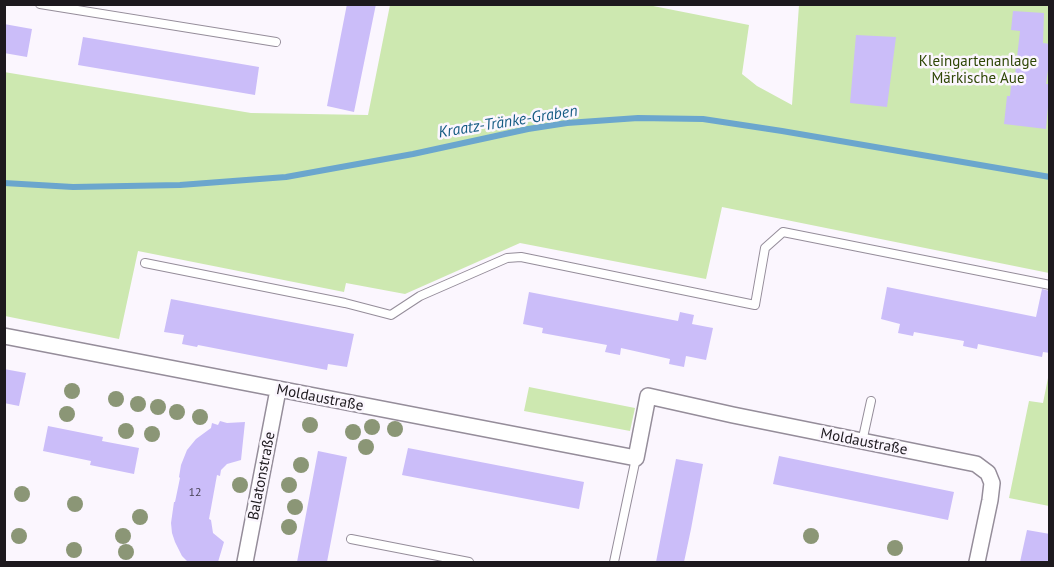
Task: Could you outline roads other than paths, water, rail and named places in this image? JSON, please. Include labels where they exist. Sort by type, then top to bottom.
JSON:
[{"type":"street","name":"Moldaustraße","points":[[4,336],[636,458],[648,396],[733,416],[976,464],[988,473],[992,483],[977,562]]},
{"type":"street","name":"Balatonstraße","points":[[245,562],[278,390]]},
{"type":"lane","points":[[40,4],[276,42]]},
{"type":"lane","points":[[146,263],[345,303],[391,315],[420,296],[507,258],[521,257],[755,305],[765,248],[783,232],[1050,285]]},
{"type":"lane","points":[[862,442],[871,401]]},
{"type":"lane","points":[[614,562],[636,458]]},
{"type":"lane","points":[[351,539],[470,562]]},
{"type":"waterway","name":"Kraatz-Tränke-Graben","points":[[4,183],[73,187],[180,185],[286,177],[413,154],[528,129],[567,123],[638,118],[703,119],[1050,177]]},
{"type":"park label","name":"Kleingartenanlage Märkische Aue","points":[[978,70]]}]
